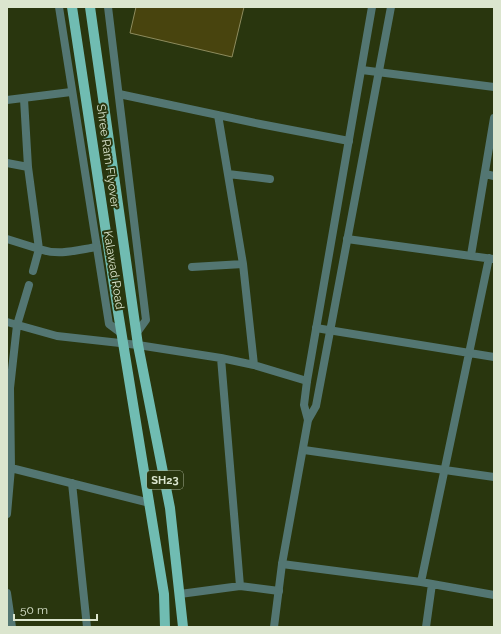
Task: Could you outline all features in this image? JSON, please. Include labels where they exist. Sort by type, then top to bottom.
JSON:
[{"type":"main road","name":"Shree Ram Flyover","points":[[72,7],[121,333]]},
{"type":"main road","name":"Shree Ram Flyover","points":[[90,7],[136,334]]},
{"type":"main road","name":"SH23","points":[[121,333],[164,594],[165,627]]},
{"type":"main road","name":"SH23","points":[[136,334],[170,508],[183,627]]},
{"type":"street","name":"Kalawad Road","points":[[59,7],[71,92],[109,324],[121,333]]},
{"type":"street","name":"Kalawad Road","points":[[108,7],[120,94],[146,320],[136,334]]},
{"type":"street","points":[[308,420],[304,405],[307,381],[372,7]]},
{"type":"street","points":[[274,627],[282,564],[304,450],[308,420],[316,406],[329,329],[391,7]]},
{"type":"street","points":[[362,70],[494,87]]},
{"type":"street","points":[[7,100],[71,92]]},
{"type":"street","points":[[120,94],[348,141]]},
{"type":"street","points":[[24,99],[28,167],[39,249],[33,271]]},
{"type":"street","points":[[218,115],[243,264],[254,364]]},
{"type":"street","points":[[471,255],[494,118]]},
{"type":"street","points":[[7,163],[28,167]]},
{"type":"street","points":[[228,174],[270,179]]},
{"type":"street","points":[[485,174],[494,176]]},
{"type":"street","points":[[7,239],[51,253],[97,247]]},
{"type":"street","points":[[347,239],[492,258],[469,353],[422,582]]},
{"type":"street","points":[[192,267],[243,264]]},
{"type":"street","points":[[7,514],[10,388],[17,325],[29,285]]},
{"type":"street","points":[[7,322],[56,336],[138,345],[254,364],[307,381]]},
{"type":"street","points":[[316,328],[494,357]]},
{"type":"street","points":[[221,358],[240,586]]},
{"type":"street","points":[[304,450],[494,477]]},
{"type":"street","points":[[9,467],[150,503]]},
{"type":"street","points":[[72,483],[88,627]]},
{"type":"street","points":[[282,564],[422,582],[494,595]]},
{"type":"street","points":[[426,627],[432,584]]},
{"type":"street","points":[[180,594],[240,586],[279,591]]},
{"type":"street","points":[[7,593],[12,627]]},
{"type":"building","points":[[136,7],[244,7],[232,57],[130,33]]}]
